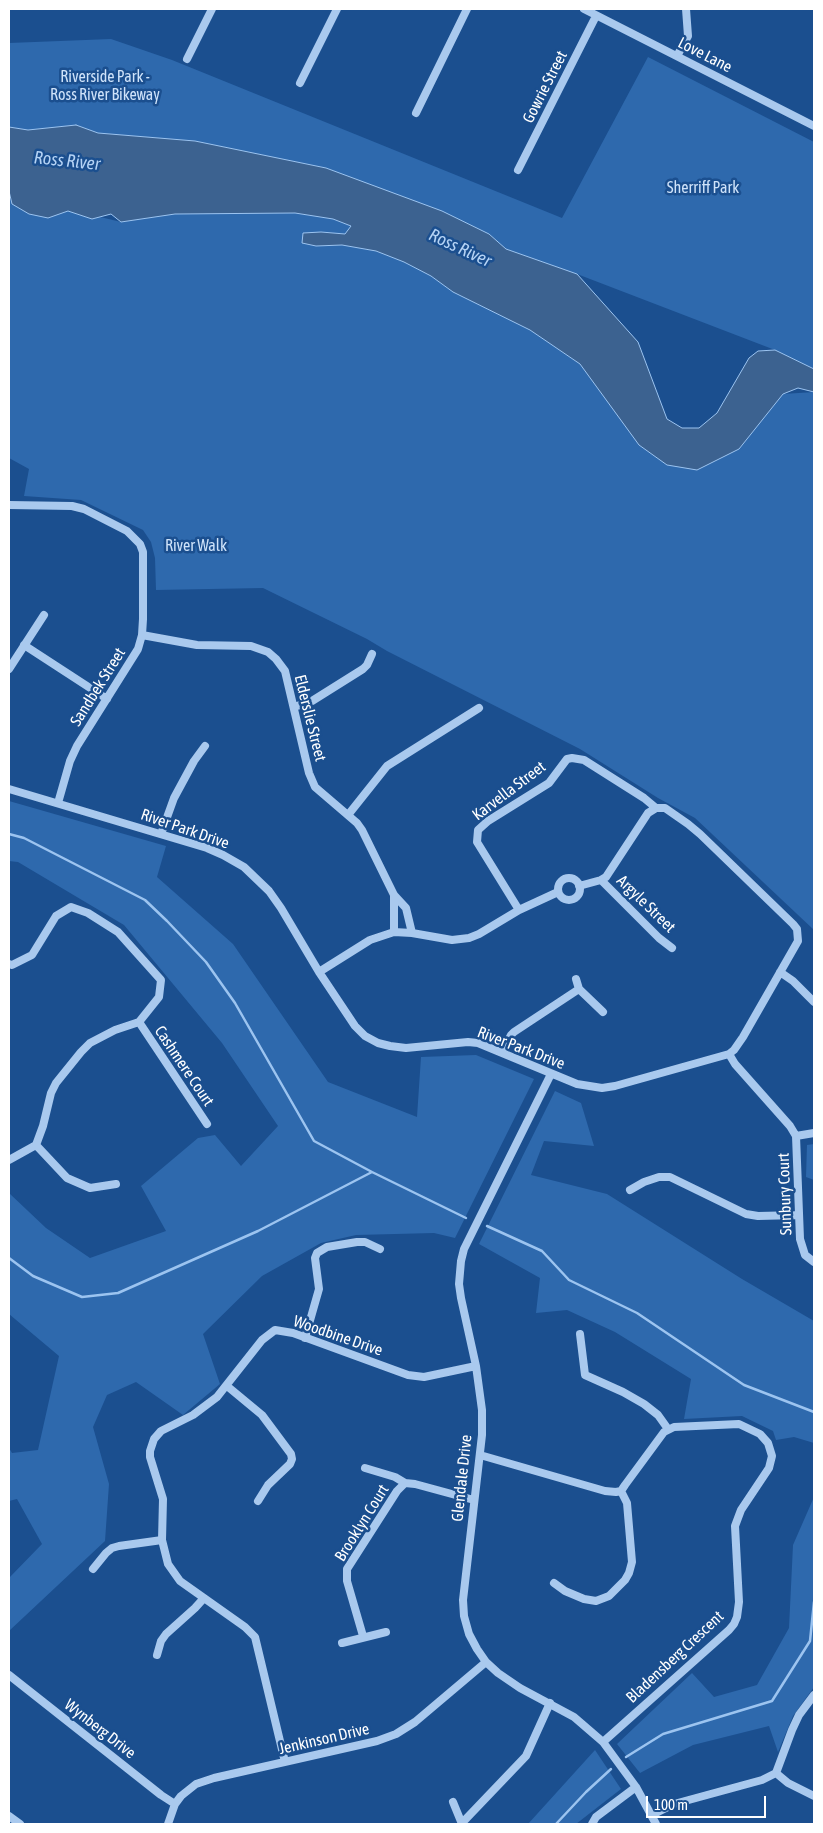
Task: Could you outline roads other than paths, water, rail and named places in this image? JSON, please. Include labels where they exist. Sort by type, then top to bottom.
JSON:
[{"type":"street","points":[[187,59],[212,9]]},
{"type":"street","points":[[300,83],[338,9]]},
{"type":"street","points":[[416,113],[467,9]]},
{"type":"street","name":"Love Lane","points":[[584,9],[814,126]]},
{"type":"street","points":[[677,56],[688,36],[686,9]]},
{"type":"street","name":"Gowrie Street","points":[[518,170],[596,16]]},
{"type":"street","name":"Sandbek Street","points":[[9,505],[72,506],[84,509],[120,527],[135,537],[140,544],[144,560],[142,635],[132,660],[73,753],[58,803]]},
{"type":"street","points":[[9,669],[44,615]]},
{"type":"street","name":"Elderslie Street","points":[[142,635],[197,645],[242,645],[260,648],[276,659],[284,671],[314,787],[348,815],[362,830],[394,895],[406,908],[412,933]]},
{"type":"street","points":[[24,645],[107,699]]},
{"type":"street","points":[[294,707],[312,701],[363,669],[372,654]]},
{"type":"street","points":[[348,815],[387,766],[479,708]]},
{"type":"street","points":[[161,834],[174,798],[194,761],[205,746]]},
{"type":"street","name":"Karvella Street","points":[[519,910],[477,842],[478,830],[488,821],[549,783],[567,760],[572,758],[584,760],[644,798],[656,808]]},
{"type":"street","name":"River Park Drive","points":[[9,789],[207,848],[223,854],[244,867],[269,891],[282,908],[319,972],[354,1026],[365,1036],[378,1043],[406,1048],[468,1042],[478,1043],[577,1084],[602,1088],[729,1054]]},
{"type":"street","points":[[579,886],[601,880],[609,873],[645,817],[656,808],[664,808],[688,824],[797,929],[798,940],[743,1037],[729,1054]]},
{"type":"street","points":[[564,879],[573,879],[579,886],[578,894],[570,899],[564,898],[558,892],[558,886],[564,879]]},
{"type":"street","name":"Argyle Street","points":[[601,880],[659,938],[672,948]]},
{"type":"street","points":[[319,972],[370,940],[394,932],[461,940],[479,934],[519,910],[558,892]]},
{"type":"street","name":"Elderslie Street","points":[[394,895],[394,932]]},
{"type":"street","points":[[9,964],[12,965],[32,954],[56,916],[71,907],[88,913],[118,932],[161,980],[158,997],[139,1022],[115,1030],[90,1043],[81,1052],[56,1083],[51,1093],[36,1145],[9,1160]]},
{"type":"street","points":[[780,972],[793,981],[814,1002]]},
{"type":"street","points":[[576,979],[578,989],[602,1012]]},
{"type":"street","points":[[502,1053],[514,1032],[578,989]]},
{"type":"street","name":"Cashmere Court","points":[[139,1022],[207,1124]]},
{"type":"street","name":"Sunbury Court","points":[[729,1054],[735,1064],[784,1118],[796,1136],[800,1238],[803,1251],[814,1262]]},
{"type":"street","name":"Glendale Drive","points":[[551,1074],[468,1240],[462,1255],[459,1272],[460,1291],[476,1366],[482,1410],[480,1455],[463,1600],[468,1634],[486,1662],[509,1682],[550,1703],[584,1724],[603,1742],[636,1787],[656,1824]]},
{"type":"street","points":[[796,1136],[814,1133]]},
{"type":"street","points":[[36,1145],[67,1178],[90,1188],[116,1184]]},
{"type":"street","points":[[630,1190],[644,1182],[659,1177],[670,1177],[746,1214],[758,1216],[799,1215]]},
{"type":"street","points":[[305,1338],[319,1289],[315,1258],[317,1253],[327,1247],[357,1242],[365,1242],[380,1249]]},
{"type":"street","name":"Woodbine Drive","points":[[285,1762],[255,1637],[245,1627],[180,1581],[168,1564],[162,1540],[163,1499],[150,1457],[151,1445],[161,1431],[201,1410],[227,1386],[268,1334],[275,1330],[284,1330],[408,1375],[424,1376],[476,1366]]},
{"type":"street","points":[[480,1455],[605,1491],[621,1491],[660,1436],[668,1429],[658,1415],[644,1404],[586,1375],[580,1334]]},
{"type":"street","points":[[227,1386],[262,1415],[291,1454],[290,1464],[268,1485],[258,1501]]},
{"type":"street","name":"Bladensberg Crescent","points":[[603,1742],[734,1624],[739,1602],[735,1526],[741,1510],[766,1474],[771,1462],[770,1449],[765,1437],[739,1424],[680,1426],[668,1429]]},
{"type":"street","name":"Brooklyn Court","points":[[365,1468],[395,1477],[405,1483]]},
{"type":"street","name":"Brooklyn Court","points":[[363,1636],[347,1581],[347,1569],[397,1491],[405,1483],[410,1482],[474,1500]]},
{"type":"street","points":[[554,1583],[565,1591],[584,1599],[596,1601],[609,1596],[625,1580],[632,1562],[627,1503],[621,1491]]},
{"type":"street","points":[[93,1569],[112,1548],[162,1540]]},
{"type":"street","points":[[156,1655],[161,1641],[166,1634],[204,1598]]},
{"type":"street","points":[[342,1643],[363,1636],[386,1632]]},
{"type":"street","name":"Jenkinson Drive","points":[[168,1824],[175,1804],[190,1788],[202,1781],[377,1741],[396,1734],[415,1722],[486,1662]]},
{"type":"street","name":"Wynberg Drive","points":[[9,1675],[175,1804]]},
{"type":"street","points":[[652,1815],[674,1804],[762,1780],[776,1773],[799,1715],[814,1694]]},
{"type":"street","points":[[453,1802],[462,1824],[526,1756],[550,1703]]},
{"type":"street","points":[[776,1773],[788,1783],[814,1796]]},
{"type":"street","points":[[592,1824],[596,1817],[636,1787]]},
{"type":"street","points":[[9,1816],[20,1824]]},
{"type":"water","name":"Ross River","points":[[76,125],[98,133],[195,141],[326,168],[442,211],[489,234],[506,249],[577,274],[638,342],[667,419],[682,428],[699,428],[717,413],[749,358],[758,351],[775,350],[814,369],[814,392],[798,388],[783,394],[739,449],[697,470],[667,465],[639,445],[580,364],[530,330],[453,292],[431,276],[404,262],[376,251],[342,245],[316,246],[302,243],[303,233],[345,234],[351,226],[333,219],[295,213],[175,214],[121,222],[111,214],[92,219],[68,211],[48,218],[29,214],[12,204],[9,191],[9,127],[28,130]]},
{"type":"waterway","points":[[9,834],[24,838],[145,900],[167,921],[206,962],[235,1003],[314,1141],[466,1218]]},
{"type":"waterway","points":[[9,1258],[33,1276],[82,1297],[118,1293],[258,1231],[372,1172]]},
{"type":"waterway","points":[[487,1226],[542,1251],[569,1280],[637,1313],[744,1385],[814,1412]]},
{"type":"waterway","points":[[626,1757],[663,1734],[772,1701],[810,1641],[814,1602]]},
{"type":"waterway","points":[[556,1824],[611,1769]]},
{"type":"park label","name":"Riverside Park - Ross River Bikeway","points":[[105,86]]},
{"type":"park label","name":"Sherriff Park","points":[[703,188]]},
{"type":"park label","name":"River Walk","points":[[196,546]]}]
